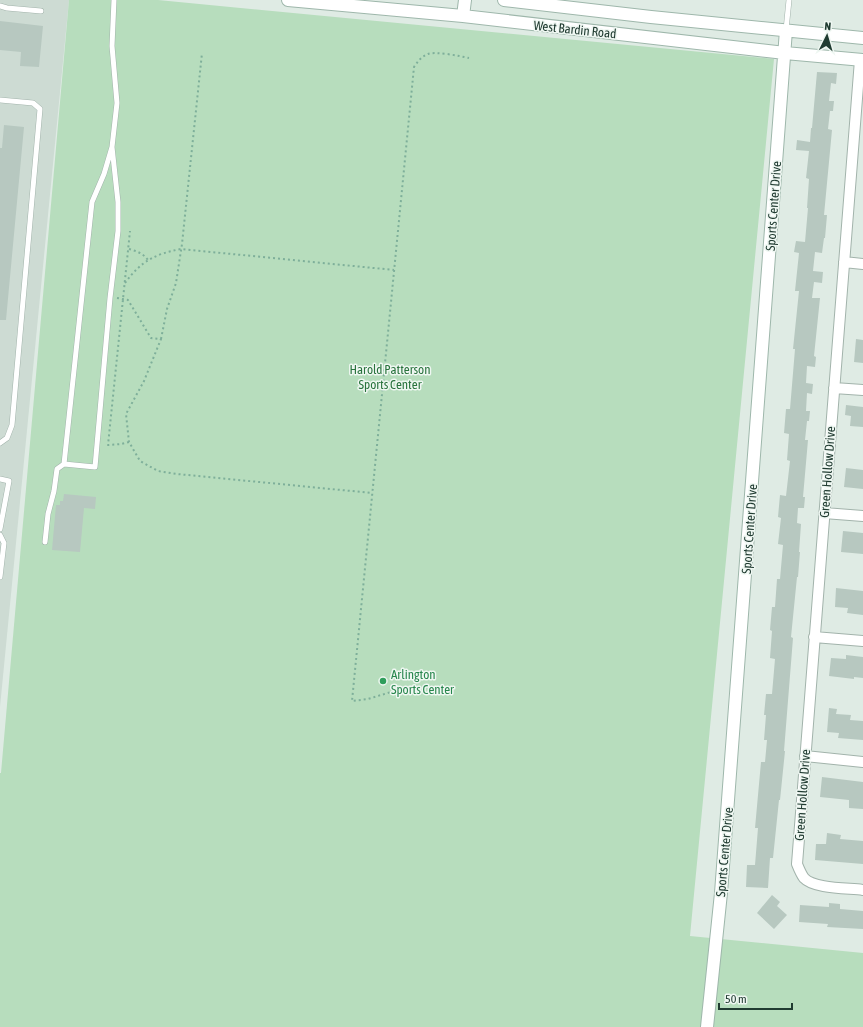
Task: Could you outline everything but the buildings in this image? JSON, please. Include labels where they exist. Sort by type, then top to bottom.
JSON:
[{"type":"street","name":"West Bardin Road","points":[[288,0],[463,16],[785,53],[861,60]]},
{"type":"street","points":[[463,16],[465,0]]},
{"type":"street","name":"West Bardin Road","points":[[504,0],[651,17],[863,38]]},
{"type":"street","name":"Sports Center Drive","points":[[706,1027],[721,893],[786,30]]},
{"type":"street","name":"Green Hollow Drive","points":[[861,60],[858,139],[844,262],[797,864],[804,878],[813,884],[863,890]]},
{"type":"street","points":[[844,262],[863,264]]},
{"type":"street","points":[[834,388],[863,390]]},
{"type":"street","points":[[824,513],[863,516]]},
{"type":"street","points":[[814,636],[863,640]]},
{"type":"street","points":[[805,756],[863,762]]},
{"type":"lane","points":[[44,542],[48,514],[58,469],[64,464],[92,202],[104,174],[112,147],[117,103],[112,46],[114,0]]},
{"type":"lane","points":[[786,30],[790,0]]},
{"type":"lane","points":[[0,6],[41,11]]},
{"type":"lane","points":[[0,100],[33,104],[40,109],[12,425],[7,438],[0,443]]},
{"type":"lane","points":[[64,464],[95,467],[110,298],[118,231],[118,202],[112,147]]},
{"type":"lane","points":[[0,479],[9,481],[0,529]]},
{"type":"lane","points":[[0,500],[6,501]]},
{"type":"lane","points":[[0,535],[4,543],[0,577]]},
{"type":"path","points":[[202,53],[176,283],[168,309],[162,339],[144,381],[126,414],[129,442],[140,461],[158,471],[185,475],[372,493]]},
{"type":"path","points":[[404,688],[368,699],[352,701],[414,67],[419,60],[429,54],[437,53],[469,58]]},
{"type":"path","points":[[129,442],[108,445],[130,231]]},
{"type":"path","points":[[125,283],[141,264],[160,254],[181,248],[394,270]]},
{"type":"path","points":[[128,250],[137,251],[148,260]]},
{"type":"path","points":[[110,298],[128,300],[151,338],[162,339]]},
{"type":"shaded area","points":[[0,0],[69,0],[0,707]]},
{"type":"green space","name":"Harold Patterson Sports Center","points":[[69,0],[158,0],[774,59],[690,936],[863,953],[863,1027],[0,1027],[0,773]]},
{"type":"place","name":"Arlington Sports Center","points":[[383,681]]}]
